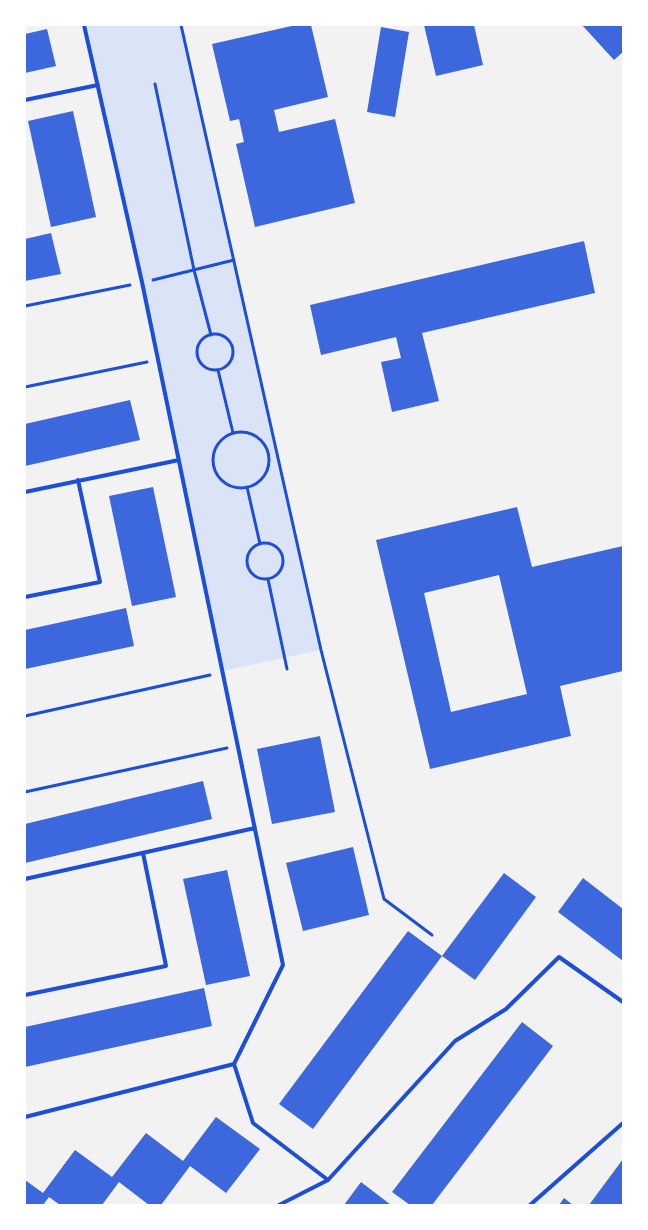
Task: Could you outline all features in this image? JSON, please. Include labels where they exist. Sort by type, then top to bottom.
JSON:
[{"type":"lane","points":[[84,25],[142,282],[283,965],[234,1064],[253,1123],[328,1180]]},
{"type":"lane","points":[[25,100],[98,85]]},
{"type":"lane","points":[[25,492],[179,460]]},
{"type":"lane","points":[[25,597],[100,582],[78,480]]},
{"type":"lane","points":[[25,879],[255,828]]},
{"type":"lane","points":[[25,995],[166,966],[143,853]]},
{"type":"lane","points":[[278,1205],[328,1180],[456,1041],[506,1009],[559,957],[623,1002]]},
{"type":"lane","points":[[25,1117],[234,1064]]},
{"type":"lane","points":[[530,1205],[623,1124]]},
{"type":"path","points":[[180,25],[321,650],[384,898],[432,935]]},
{"type":"path","points":[[155,84],[194,270],[211,335]]},
{"type":"path","points":[[25,306],[142,282],[234,260]]},
{"type":"path","points":[[217,334],[226,338],[233,348],[228,365],[218,370],[208,369],[199,361],[196,352],[199,343],[207,335],[217,334]]},
{"type":"path","points":[[25,387],[158,360]]},
{"type":"path","points":[[218,370],[233,433]]},
{"type":"path","points":[[246,432],[256,436],[264,443],[269,454],[269,464],[266,474],[258,483],[237,488],[227,484],[215,470],[213,461],[214,451],[219,442],[233,433],[246,432]]},
{"type":"path","points":[[247,487],[260,544]]},
{"type":"path","points":[[267,543],[277,547],[283,557],[283,566],[278,574],[268,579],[258,578],[249,570],[247,561],[249,552],[257,544],[260,544],[267,543]]},
{"type":"path","points":[[268,579],[287,669]]},
{"type":"path","points":[[25,716],[223,672]]},
{"type":"path","points":[[25,792],[238,746]]},
{"type":"shaded area","points":[[84,25],[180,25],[321,650],[223,671]]},
{"type":"building","points":[[296,25],[311,25],[328,97],[274,110],[279,132],[335,119],[355,203],[255,227],[236,144],[244,142],[239,119],[230,121],[212,44]]},
{"type":"building","points":[[424,25],[474,25],[483,65],[436,76]]},
{"type":"building","points":[[582,25],[623,25],[623,52],[614,60]]},
{"type":"building","points":[[381,27],[409,32],[395,117],[367,112]]},
{"type":"building","points":[[47,29],[56,66],[25,73],[25,34]]},
{"type":"building","points":[[73,111],[96,217],[51,227],[28,121]]},
{"type":"building","points":[[51,233],[61,274],[25,281],[25,239]]},
{"type":"building","points":[[584,241],[595,293],[422,333],[439,401],[392,412],[381,362],[401,358],[396,337],[321,355],[310,305]]},
{"type":"building","points":[[130,400],[140,440],[25,466],[25,424]]},
{"type":"building","points":[[153,487],[176,597],[132,606],[109,496]]},
{"type":"building","points":[[517,507],[532,567],[623,546],[623,671],[560,686],[571,736],[430,769],[376,540]],"holes":[[[499,575],[527,694],[451,712],[424,593]]]},
{"type":"building","points":[[126,608],[134,646],[25,669],[25,630]]},
{"type":"building","points":[[320,736],[335,812],[272,824],[257,749]]},
{"type":"building","points":[[203,781],[212,819],[25,863],[25,824]]},
{"type":"building","points":[[353,847],[369,915],[303,931],[286,863]]},
{"type":"building","points":[[227,870],[250,976],[206,985],[183,879]]},
{"type":"building","points":[[504,873],[536,897],[475,980],[442,956]]},
{"type":"building","points":[[583,878],[623,909],[623,961],[558,912]]},
{"type":"building","points":[[408,931],[442,956],[313,1129],[279,1104]]},
{"type":"building","points":[[204,988],[212,1026],[25,1067],[25,1027]]},
{"type":"building","points":[[522,1022],[553,1046],[432,1205],[410,1205],[392,1192]]},
{"type":"building","points":[[216,1117],[260,1149],[226,1193],[190,1166],[161,1205],[149,1205],[119,1182],[102,1205],[60,1205],[49,1197],[43,1205],[25,1205],[25,1180],[43,1193],[75,1150],[112,1177],[146,1133],[183,1161]]},
{"type":"building","points":[[623,1159],[623,1205],[589,1205]]},
{"type":"building","points":[[361,1182],[391,1205],[344,1205]]},
{"type":"building","points":[[564,1198],[573,1205],[559,1205]]}]
